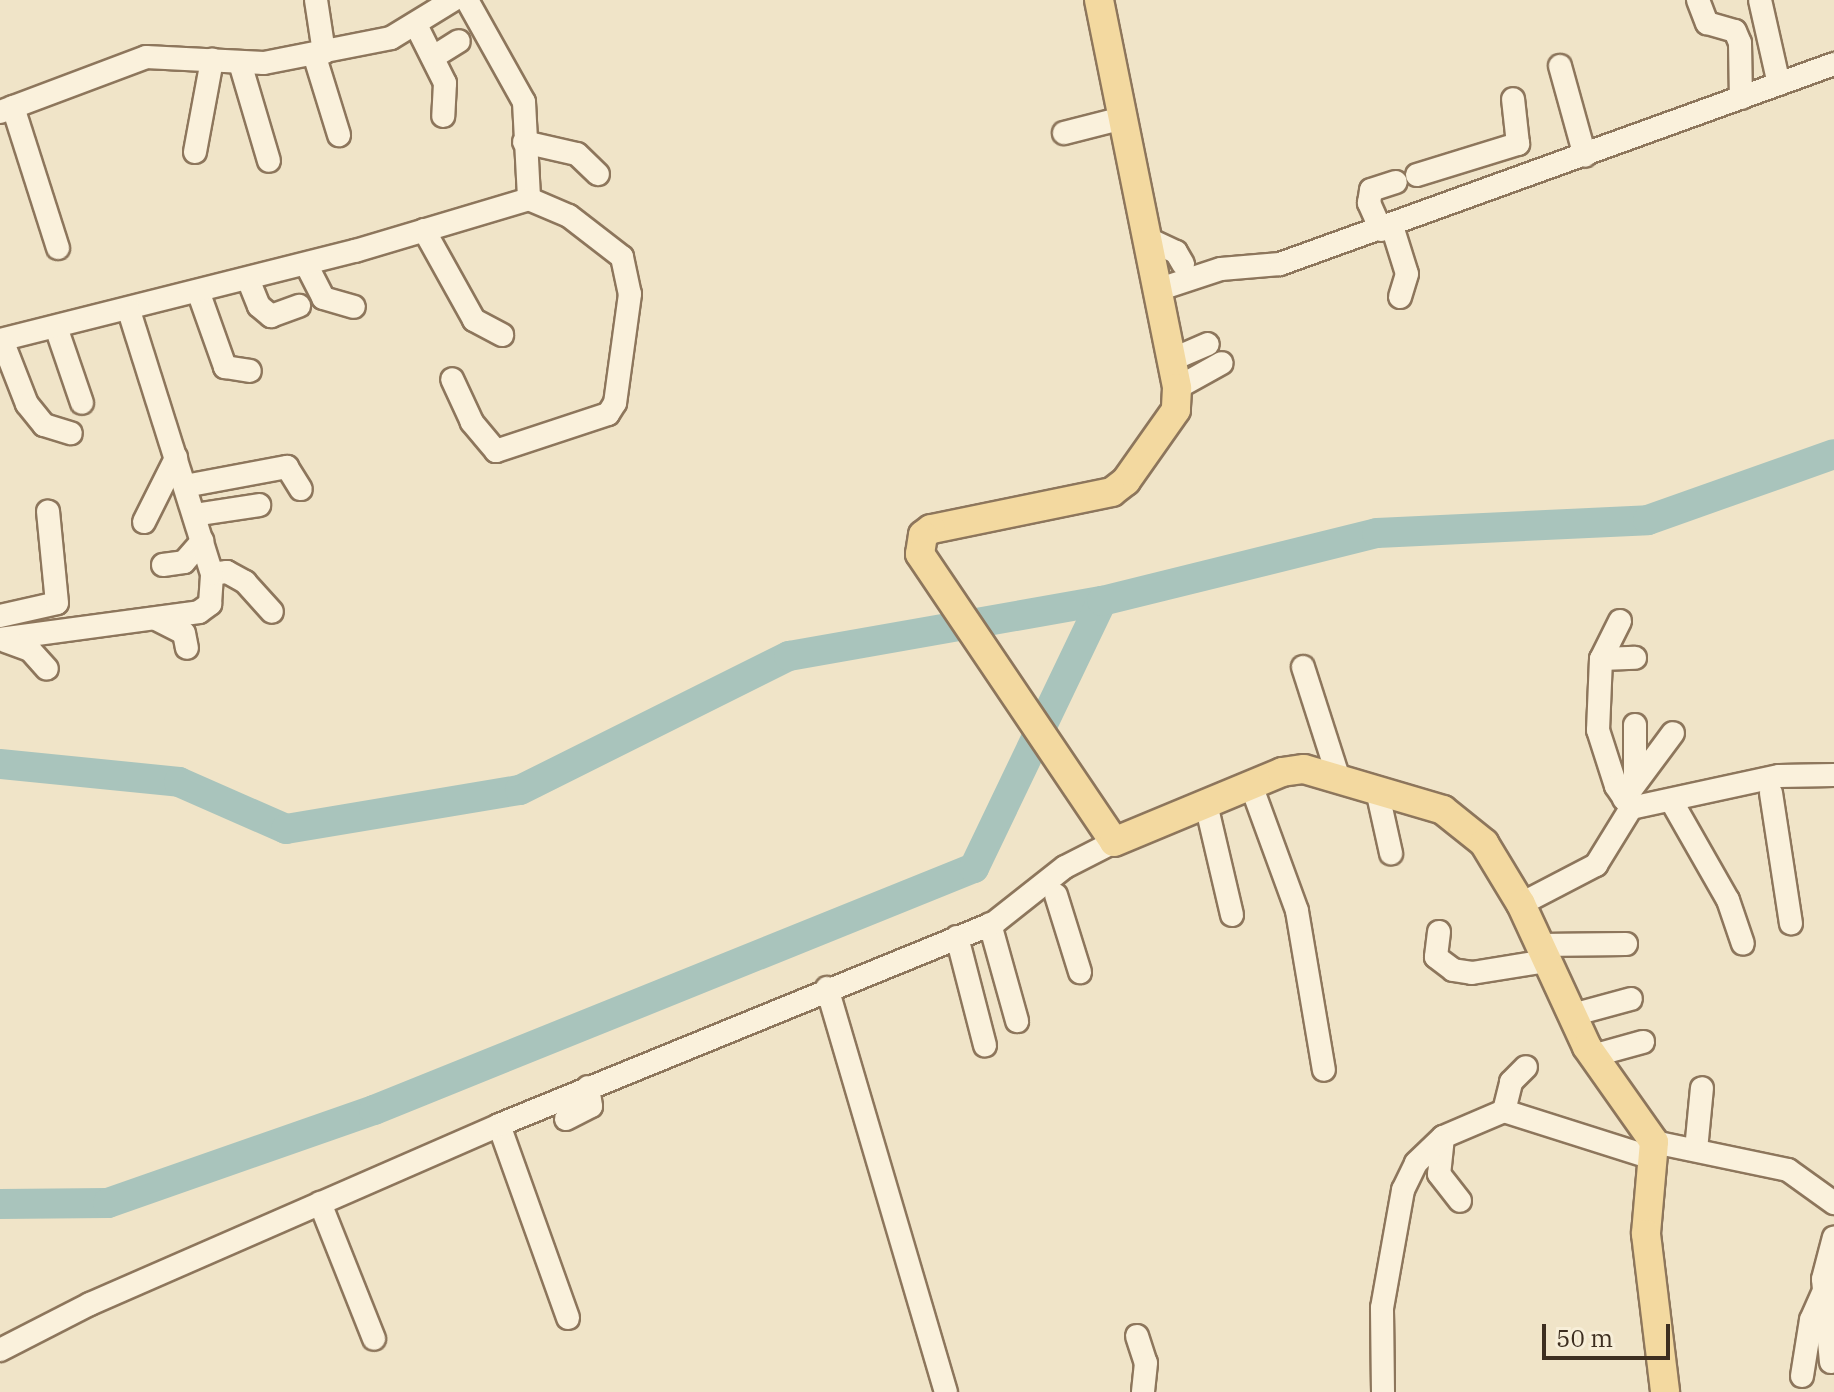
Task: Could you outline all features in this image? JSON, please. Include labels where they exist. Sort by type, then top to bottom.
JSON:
[{"type":"main road","points":[[1099,0],[1177,388],[1168,428],[1126,481],[1093,499],[931,529],[919,544],[929,572],[1089,800],[1114,842],[1251,785],[1304,769],[1338,776],[1465,823],[1521,904],[1592,1056],[1655,1150],[1646,1234],[1665,1392]]},
{"type":"street","points":[[316,0],[319,53],[339,135]]},
{"type":"street","points":[[58,248],[6,110],[128,61],[212,60],[240,63],[319,53],[391,38],[453,0]]},
{"type":"street","points":[[467,0],[521,94],[529,199]]},
{"type":"street","points":[[1698,0],[1707,23],[1735,31],[1740,43],[1741,98]]},
{"type":"street","points":[[1760,0],[1779,84]]},
{"type":"street","points":[[416,25],[435,56],[447,96],[443,116]]},
{"type":"street","points":[[435,56],[459,41]]},
{"type":"street","points":[[195,152],[212,60]]},
{"type":"street","points":[[240,63],[269,161]]},
{"type":"street","points":[[1157,290],[1221,269],[1280,264],[1834,64]]},
{"type":"street","points":[[1560,66],[1585,156]]},
{"type":"street","points":[[1400,297],[1405,260],[1369,203],[1371,190],[1518,144],[1513,99]]},
{"type":"street","points":[[1064,133],[1123,118]]},
{"type":"street","points":[[524,142],[577,154],[598,174]]},
{"type":"street","points":[[71,433],[44,425],[27,404],[1,340],[306,264],[529,199],[611,244],[631,276],[615,403],[592,421],[496,451],[472,422],[452,379]]},
{"type":"street","points":[[424,230],[474,320],[502,335]]},
{"type":"street","points":[[1146,238],[1176,252],[1183,264]]},
{"type":"street","points":[[306,264],[323,298],[354,307]]},
{"type":"street","points":[[248,279],[259,306],[271,316],[299,306]]},
{"type":"street","points":[[198,291],[225,367],[250,371]]},
{"type":"street","points":[[0,639],[155,619],[210,604],[212,574],[129,310]]},
{"type":"street","points":[[56,327],[82,403]]},
{"type":"street","points":[[1171,360],[1208,344]]},
{"type":"street","points":[[1177,388],[1222,363]]},
{"type":"street","points":[[144,522],[176,458]]},
{"type":"street","points":[[185,486],[287,467],[301,489]]},
{"type":"street","points":[[194,515],[259,505]]},
{"type":"street","points":[[0,616],[57,603],[48,511]]},
{"type":"street","points":[[163,565],[184,562],[202,541]]},
{"type":"street","points":[[212,574],[227,572],[245,582],[272,612]]},
{"type":"street","points":[[155,619],[184,633],[187,648]]},
{"type":"street","points":[[1620,621],[1601,659],[1598,730],[1630,796]]},
{"type":"street","points":[[0,639],[30,650],[47,669]]},
{"type":"street","points":[[1601,659],[1635,658]]},
{"type":"street","points":[[1303,667],[1338,776]]},
{"type":"street","points":[[1630,796],[1635,725]]},
{"type":"street","points":[[1521,904],[1596,865],[1630,796],[1673,733]]},
{"type":"street","points":[[1630,796],[1672,802],[1834,776]]},
{"type":"street","points":[[1251,785],[1297,911],[1324,1070]]},
{"type":"street","points":[[1768,786],[1791,923]]},
{"type":"street","points":[[1377,790],[1391,853]]},
{"type":"street","points":[[1672,802],[1728,900],[1743,944]]},
{"type":"street","points":[[1206,804],[1232,915]]},
{"type":"street","points":[[0,1350],[320,1203],[499,1125],[588,1087],[687,1058],[827,988],[990,924],[1114,842]]},
{"type":"street","points":[[1053,885],[1080,972]]},
{"type":"street","points":[[990,924],[1017,1021]]},
{"type":"street","points":[[1439,932],[1436,957],[1453,970],[1472,973],[1626,944]]},
{"type":"street","points":[[957,937],[985,1045]]},
{"type":"street","points":[[1496,986],[1546,959]]},
{"type":"street","points":[[827,988],[946,1392]]},
{"type":"street","points":[[1572,1015],[1631,999]]},
{"type":"street","points":[[1592,1056],[1643,1042]]},
{"type":"street","points":[[1504,1111],[1511,1082],[1526,1067]]},
{"type":"street","points":[[566,1119],[591,1106],[588,1087]]},
{"type":"street","points":[[1696,1150],[1702,1088]]},
{"type":"street","points":[[1383,1392],[1382,1308],[1403,1190],[1416,1163],[1443,1137],[1504,1111],[1655,1150],[1696,1150],[1788,1170],[1834,1203]]},
{"type":"street","points":[[499,1125],[568,1318]]},
{"type":"street","points":[[1443,1137],[1439,1174],[1460,1201]]},
{"type":"street","points":[[320,1203],[374,1339]]},
{"type":"street","points":[[1802,1376],[1811,1320],[1824,1292],[1834,1237]]},
{"type":"street","points":[[1824,1292],[1831,1362]]},
{"type":"street","points":[[1137,1336],[1146,1363],[1143,1392]]},
{"type":"waterway","points":[[0,1204],[108,1203],[374,1110],[974,868],[1102,601],[1377,533],[1648,520],[1834,454]]},
{"type":"waterway","points":[[0,764],[179,782],[286,829],[520,790],[789,656],[1102,601]]}]
